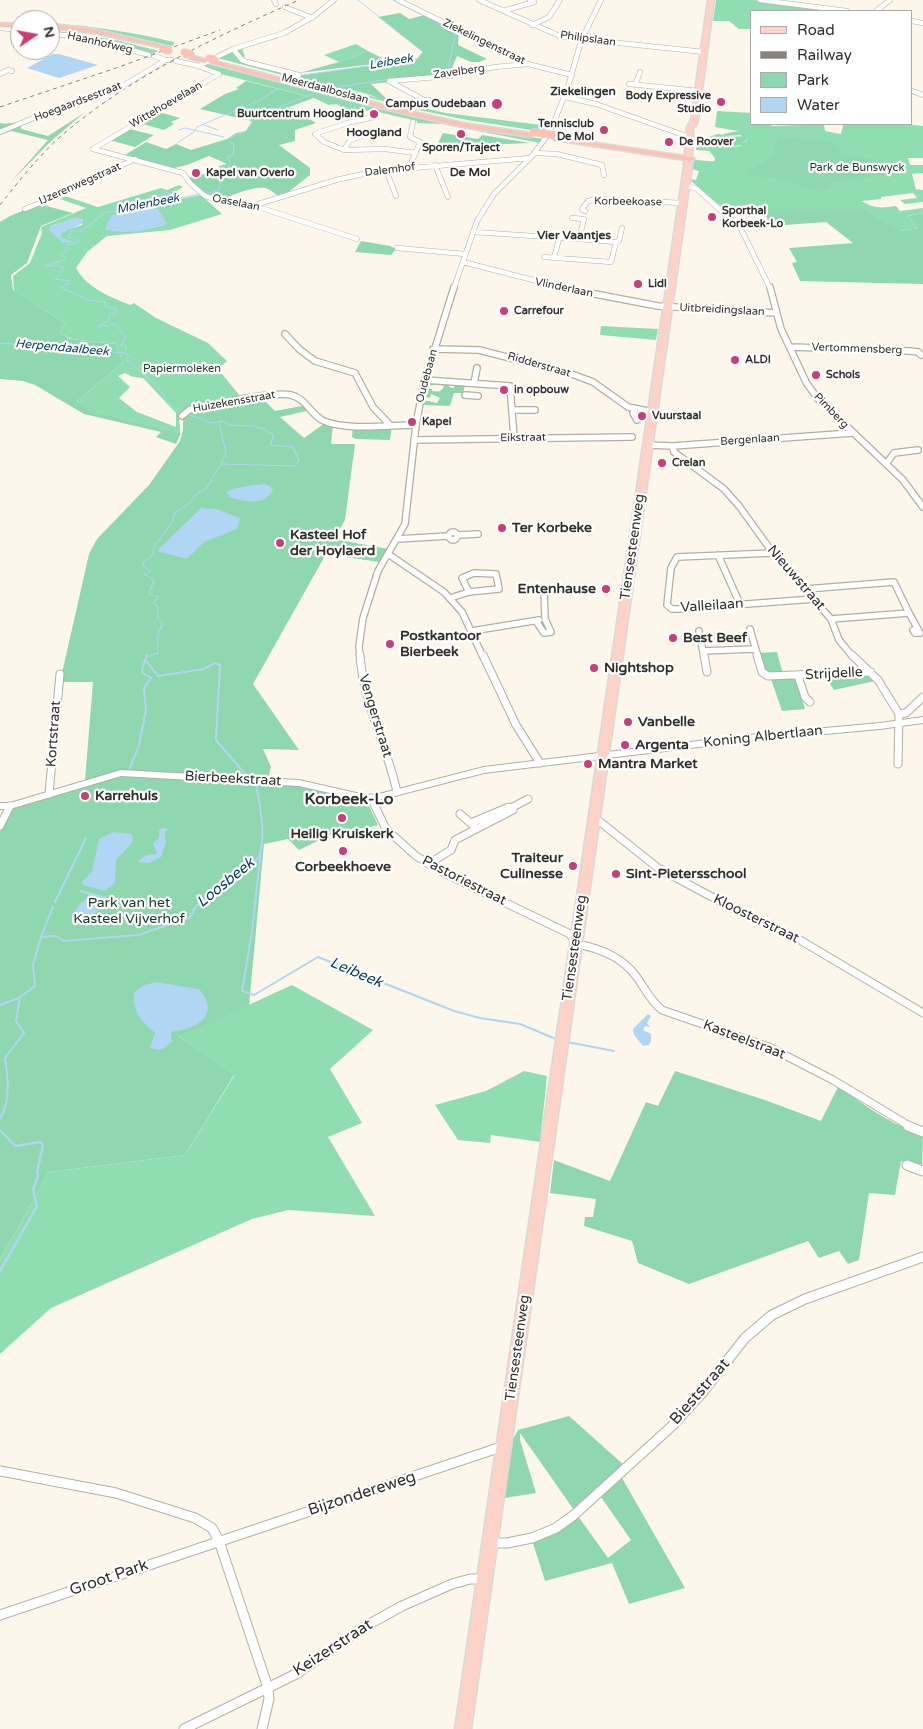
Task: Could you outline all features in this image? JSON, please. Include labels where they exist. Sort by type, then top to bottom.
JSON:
[{"type":"highway","name":"Meerdaalboslaan","points":[[60,29],[168,49],[408,113],[665,154]]},
{"type":"highway","points":[[665,154],[681,153],[689,158]]},
{"type":"highway","points":[[665,154],[674,158],[689,158]]},
{"type":"main road","name":"Tiensesteenweg","points":[[463,1729],[711,0]]},
{"type":"main road","name":"Tiensesteenweg","points":[[689,158],[690,127],[695,120]]},
{"type":"street","points":[[176,61],[197,66],[233,49],[284,33],[312,18],[334,0]]},
{"type":"street","name":"Ziekelingenstraat","points":[[398,0],[528,64],[572,75]]},
{"type":"street","name":"Philipslaan","points":[[479,0],[562,38],[704,52]]},
{"type":"street","points":[[503,11],[534,2],[530,0]]},
{"type":"street","points":[[532,25],[548,19],[553,14],[560,0]]},
{"type":"street","name":"Oudebaan","points":[[388,554],[398,539],[406,520],[416,425],[433,349],[473,232],[494,194],[530,158],[550,132],[565,97],[581,41],[601,0]]},
{"type":"street","points":[[760,0],[839,10]]},
{"type":"street","points":[[877,10],[890,0]]},
{"type":"street","points":[[285,7],[312,18]]},
{"type":"street","name":"Haanhofweg","points":[[60,34],[100,41],[168,60]]},
{"type":"street","points":[[233,49],[242,60],[247,62],[299,75]]},
{"type":"street","name":"Hoegaardsestraat","points":[[0,132],[50,111],[114,91],[168,60]]},
{"type":"street","name":"Zavelberg","points":[[440,101],[424,100],[389,81],[449,76],[495,67],[528,64]]},
{"type":"street","name":"Wittehoevelaan","points":[[93,148],[219,74],[197,66]]},
{"type":"street","points":[[0,74],[10,70],[1,68]]},
{"type":"street","points":[[635,85],[640,72]]},
{"type":"street","points":[[629,84],[698,91]]},
{"type":"street","points":[[96,102],[114,91]]},
{"type":"street","points":[[565,97],[596,104],[689,137]]},
{"type":"street","points":[[374,117],[347,123],[315,134],[316,137],[334,147],[344,150],[385,149],[416,153]]},
{"type":"street","points":[[413,122],[409,134],[420,142],[412,161],[415,167]]},
{"type":"street","points":[[344,150],[344,145],[349,140],[371,133]]},
{"type":"street","name":"Oaselaan","points":[[93,148],[183,173],[191,184],[205,196],[230,203],[255,206],[358,239]]},
{"type":"street","points":[[386,155],[402,152]]},
{"type":"street","points":[[534,153],[557,154],[602,165],[604,175]]},
{"type":"street","name":"Dalemhof","points":[[255,206],[346,178],[386,170],[530,158]]},
{"type":"street","name":"IJzerenwegstraat","points":[[24,208],[67,191],[135,159]]},
{"type":"street","points":[[435,165],[448,197]]},
{"type":"street","points":[[386,170],[396,196]]},
{"type":"street","name":"Pimberg","points":[[685,185],[696,189],[730,217],[741,229],[770,288],[781,329],[806,382],[817,398],[910,487],[923,507]]},
{"type":"street","name":"Korbeekoase","points":[[585,211],[582,208],[588,201],[597,199],[683,203]]},
{"type":"street","points":[[572,218],[584,220],[579,239]]},
{"type":"street","points":[[544,257],[611,262],[622,228]]},
{"type":"street","points":[[473,232],[616,242]]},
{"type":"street","points":[[554,258],[559,239]]},
{"type":"street","points":[[397,248],[466,254]]},
{"type":"street","name":"Vlinderlaan","points":[[463,262],[551,286],[667,307]]},
{"type":"street","points":[[648,305],[669,298]]},
{"type":"street","name":"Uitbreidingslaan","points":[[667,307],[776,313]]},
{"type":"street","points":[[285,334],[302,352],[315,361],[327,367],[355,373],[373,406],[390,425],[416,425]]},
{"type":"street","name":"Vertommensberg","points":[[791,347],[910,350],[918,352],[922,356]]},
{"type":"street","name":"Ridderstraat","points":[[433,349],[479,350],[569,373],[593,382],[635,410],[653,412]]},
{"type":"street","points":[[465,395],[476,396],[477,368]]},
{"type":"street","points":[[425,380],[510,386],[514,438]]},
{"type":"street","name":"Huizekensstraat","points":[[182,416],[189,410],[199,407],[289,395],[306,402],[326,422],[390,425]]},
{"type":"street","points":[[512,410],[535,410]]},
{"type":"street","points":[[635,410],[633,413],[637,420]]},
{"type":"street","name":"Bergenlaan","points":[[648,445],[673,446],[852,433]]},
{"type":"street","name":"Eikstraat","points":[[414,440],[632,437]]},
{"type":"street","name":"Nieuwstraat","points":[[673,446],[674,452],[724,489],[739,506],[773,552],[831,619],[839,640],[845,649],[871,672],[900,714]]},
{"type":"street","points":[[886,464],[891,455],[918,450]]},
{"type":"street","points":[[398,539],[448,536],[451,533],[459,535],[478,534]]},
{"type":"street","name":"Valleilaan","points":[[773,552],[677,557],[674,560],[667,605],[672,609],[680,609],[814,598]]},
{"type":"street","points":[[388,554],[450,598],[462,612],[516,725],[540,763]]},
{"type":"street","name":"Vengerstraat","points":[[388,554],[378,571],[367,605],[362,624],[359,652],[361,676],[392,768],[397,792]]},
{"type":"street","points":[[718,556],[740,604]]},
{"type":"street","points":[[450,598],[469,592],[499,589],[496,574],[466,574],[462,578],[469,592]]},
{"type":"street","points":[[806,589],[894,582],[920,633],[915,633],[913,630],[918,630]]},
{"type":"street","points":[[536,621],[542,631],[551,632],[545,619],[544,590],[586,588]]},
{"type":"street","points":[[831,619],[909,613]]},
{"type":"street","points":[[472,632],[545,619]]},
{"type":"street","name":"Strijdelle","points":[[750,628],[754,649],[762,672],[768,676],[871,672]]},
{"type":"street","points":[[699,630],[707,672]]},
{"type":"street","points":[[703,651],[754,649]]},
{"type":"street","name":"Kortstraat","points":[[49,794],[60,674]]},
{"type":"street","name":"Strijdelle","points":[[798,676],[805,697],[810,702]]},
{"type":"street","points":[[898,764],[900,714],[906,713],[923,697]]},
{"type":"street","name":"Koning Albertlaan","points":[[603,755],[923,720]]},
{"type":"street","name":"Bierbeekstraat","points":[[0,806],[10,806],[112,774],[128,773],[310,784],[371,798],[484,770],[603,755]]},
{"type":"street","name":"Pastoriestraat","points":[[371,798],[386,829],[404,847],[428,864],[570,934],[576,944]]},
{"type":"street","points":[[471,823],[528,800]]},
{"type":"street","points":[[0,826],[10,806]]},
{"type":"street","points":[[428,864],[452,850],[455,840],[513,810],[511,808]]},
{"type":"street","points":[[460,814],[478,828]]},
{"type":"street","name":"Kloosterstraat","points":[[594,817],[658,868],[738,911],[800,940],[923,1013]]},
{"type":"street","name":"Kasteelstraat","points":[[576,944],[595,948],[627,967],[637,977],[648,999],[662,1010],[769,1047],[833,1080],[907,1126],[923,1132]]},
{"type":"street","points":[[907,1165],[923,1170]]},
{"type":"street","name":"Bieststraat","points":[[490,1543],[508,1543],[541,1534],[556,1527],[573,1515],[648,1449],[693,1404],[751,1332],[774,1314],[876,1272],[923,1257]]},
{"type":"street","name":"Bijzondereweg","points":[[219,1541],[504,1446]]},
{"type":"street","points":[[0,1471],[116,1493],[194,1518],[212,1528],[219,1541],[268,1688],[269,1699],[262,1729]]},
{"type":"street","name":"Groot Park","points":[[0,1615],[219,1541]]},
{"type":"street","name":"Keizerstraat","points":[[184,1729],[296,1674],[364,1627],[402,1606],[452,1584],[470,1579],[485,1579]]},
{"type":"green space","points":[[716,0],[754,0],[837,10],[750,10],[750,29],[739,29],[729,21],[713,21]]},
{"type":"green space","points":[[400,13],[409,19],[425,15],[459,30],[458,45],[487,59],[471,62],[457,56],[447,76],[371,84],[389,101],[356,91],[340,89],[298,78],[303,75],[417,59],[423,52],[378,17]]},
{"type":"green space","points":[[60,24],[128,32],[174,42],[174,44],[172,46]]},
{"type":"green space","points":[[60,32],[116,40],[159,51],[150,54],[118,45],[60,34]]},
{"type":"green space","points":[[275,37],[278,38],[242,49],[245,56],[242,60],[340,89],[346,88],[362,94],[446,113],[549,126],[544,132],[467,120],[409,108],[217,58]]},
{"type":"green space","points":[[356,44],[368,51],[339,62],[324,55]]},
{"type":"green space","points":[[368,51],[390,62],[299,73],[339,62]]},
{"type":"green space","points":[[208,63],[443,123],[543,139],[540,143],[442,124],[417,123],[417,121],[370,110],[348,115],[339,112],[343,108],[337,104],[329,105],[314,98],[221,74],[221,72],[203,67]]},
{"type":"green space","points":[[246,81],[314,98],[289,107],[316,123],[295,130],[295,141],[279,145],[310,168],[310,175],[287,193],[278,196],[269,189],[255,188],[222,200],[204,195],[188,178],[220,170],[219,166],[227,164],[209,156],[187,165],[170,169],[125,155],[146,142],[166,149],[176,144],[191,150],[246,131],[252,121],[200,109],[225,94],[239,89],[236,88]]},
{"type":"green space","points":[[66,104],[69,107],[21,126],[21,129],[48,136],[84,113],[51,141],[10,183],[48,140],[11,131],[0,135],[0,123],[24,120]]},
{"type":"green space","points":[[717,111],[750,113],[750,125],[824,125],[825,131],[841,134],[843,125],[923,126],[923,158],[908,158],[910,165],[923,165],[923,173],[910,174],[915,189],[923,190],[923,202],[905,204],[900,200],[917,198],[913,193],[862,201],[879,207],[896,206],[900,211],[923,208],[923,213],[908,216],[918,228],[900,231],[863,209],[724,209],[691,181],[691,179],[696,180],[699,171],[692,169],[694,160],[714,162],[715,158],[709,151],[696,150],[697,138],[710,141],[713,144],[702,145],[714,148],[715,144],[725,144],[728,147],[741,146],[740,142],[745,142],[748,138],[742,138],[741,135],[725,136],[723,134],[738,131],[715,127]],"holes":[[[778,137],[834,142],[841,154],[874,159],[884,164],[887,169],[884,174],[854,180],[830,182],[831,189],[824,191],[812,190],[781,179],[749,175],[748,171],[773,156]]]},
{"type":"green space","points":[[159,112],[180,118],[171,122],[174,124],[164,130],[139,123]]},
{"type":"green space","points":[[129,129],[154,135],[135,147],[109,140]]},
{"type":"green space","points":[[443,133],[478,139],[482,135],[530,143],[436,147]]},
{"type":"green space","points":[[718,134],[729,137],[748,138],[741,145],[728,147],[715,145],[714,149],[703,146],[709,145],[703,139]]},
{"type":"green space","name":"Park de Bunswyck","points":[[773,135],[903,138],[916,190],[820,196],[705,170],[692,169],[694,160],[744,164]]},
{"type":"green space","name":"Papiermoleken","points":[[179,185],[183,187],[173,193],[179,199],[201,195],[222,214],[170,230],[107,236],[87,252],[76,268],[93,287],[130,305],[134,303],[156,318],[208,343],[227,361],[218,369],[240,396],[221,403],[188,408],[183,411],[179,414],[180,433],[88,410],[77,401],[123,363],[116,344],[71,339],[60,333],[65,323],[14,291],[13,276],[30,263],[42,233],[41,227],[86,208],[60,199],[65,196],[98,207],[161,188],[167,190]],"holes":[[[77,218],[83,220],[82,225],[65,230],[60,234],[62,238],[50,226]],[[125,373],[133,377],[143,378],[176,413],[176,427],[137,412],[119,398],[130,387],[118,376]]]},
{"type":"green space","points":[[39,204],[73,213],[41,226],[27,263],[11,275],[13,290],[65,323],[60,333],[70,339],[116,344],[123,363],[77,401],[89,410],[181,433],[176,444],[156,437],[161,432],[84,414],[35,385],[23,381],[0,379],[0,222]]},
{"type":"green space","points":[[743,209],[864,209],[901,231],[918,228],[908,216],[923,213],[923,284],[800,281],[792,263],[797,262],[789,248],[853,243],[826,222],[771,226],[766,216]]},
{"type":"green space","points":[[361,241],[390,246],[396,249],[391,255],[355,252]]},
{"type":"green space","points":[[601,326],[658,329],[656,340],[600,335]]},
{"type":"green space","points":[[429,383],[450,384],[449,387],[454,388],[455,384],[465,385],[463,393],[454,393],[450,406],[422,405],[423,400],[437,403],[440,398],[431,394],[430,398],[424,397],[426,388],[438,391],[444,386],[441,384],[427,386]]},
{"type":"green space","points":[[262,398],[275,411],[307,405],[311,410],[280,417],[304,438],[325,423],[333,424],[331,444],[355,444],[345,520],[334,539],[388,549],[379,562],[326,554],[253,684],[299,750],[263,749],[271,767],[268,778],[123,770],[85,780],[93,682],[60,682],[89,554],[97,539],[149,485],[180,441],[183,430],[183,417],[186,412],[199,408]]},
{"type":"green space","points":[[353,425],[392,426],[390,440],[356,439],[352,437]]},
{"type":"green space","points":[[777,652],[783,674],[770,675],[764,672],[758,653]]},
{"type":"green space","points":[[868,674],[875,681],[834,690],[825,676]]},
{"type":"green space","points":[[791,678],[796,680],[805,709],[782,711],[771,679]]},
{"type":"green space","name":"Park van het Kasteel Vijverhof","points":[[118,776],[309,786],[362,800],[368,804],[378,825],[343,834],[338,831],[299,850],[288,839],[264,844],[249,1006],[179,1037],[234,1075],[185,1155],[49,1172],[0,1260],[0,829],[10,809]]},
{"type":"green space","points":[[292,985],[373,1030],[330,1069],[362,1123],[328,1137],[375,1216],[288,1210],[252,1219],[51,1308],[0,1354],[0,1260],[49,1172],[185,1155],[234,1076],[179,1037]]},
{"type":"green space","points":[[524,1071],[547,1076],[540,1142],[491,1135],[490,1143],[458,1140],[435,1105],[486,1091]]},
{"type":"green space","points":[[675,1071],[765,1100],[821,1121],[838,1087],[900,1126],[923,1134],[922,1168],[901,1161],[895,1195],[869,1193],[859,1260],[848,1264],[839,1251],[819,1258],[808,1241],[689,1284],[638,1263],[632,1241],[584,1226],[585,1217],[593,1217],[596,1199],[550,1193],[554,1160],[610,1181],[646,1102],[658,1106]]},
{"type":"green space","points":[[569,1416],[625,1466],[574,1510],[520,1433],[520,1440],[536,1493],[505,1498],[513,1439],[518,1430]]},
{"type":"green space","points":[[622,1478],[685,1588],[629,1604],[612,1563],[545,1581],[532,1540],[546,1537],[578,1516],[608,1558],[631,1540],[601,1497]]},
{"type":"water","points":[[60,54],[98,65],[59,78],[27,68],[42,60],[60,60]]},
{"type":"water","points":[[152,207],[158,209],[167,224],[137,231],[121,232],[106,230],[112,215]]},
{"type":"water","points":[[77,218],[83,220],[83,223],[60,234],[62,238],[75,242],[63,243],[49,230],[50,226]]},
{"type":"water","points":[[264,484],[273,489],[270,495],[260,501],[236,499],[230,497],[226,492],[239,488]]},
{"type":"water","points":[[202,507],[216,509],[240,518],[237,529],[204,542],[187,559],[157,551]]},
{"type":"water","points":[[163,828],[169,829],[165,831],[166,842],[161,857],[149,863],[137,862],[146,855],[157,854],[153,843],[159,838],[159,830]]},
{"type":"water","points":[[113,832],[132,834],[133,842],[116,860],[115,883],[105,891],[83,885],[82,882],[92,871],[99,839]]},
{"type":"water","points":[[81,890],[107,897],[107,900],[98,906],[97,912],[83,920],[76,916],[76,910],[79,905],[90,897],[79,892]]},
{"type":"water","points":[[156,982],[199,989],[208,1006],[204,1019],[191,1027],[173,1031],[171,1033],[172,1041],[160,1050],[150,1048],[155,1033],[138,1016],[134,1000],[134,993],[142,986]]},
{"type":"water","points":[[648,1014],[651,1016],[647,1023],[650,1027],[645,1026],[643,1030],[651,1034],[651,1041],[649,1045],[643,1046],[634,1035],[633,1029]]},
{"type":"waterway","name":"Leibeek","points":[[303,75],[417,59],[423,52],[358,0]]},
{"type":"waterway","name":"Molenbeek","points":[[393,0],[456,32],[447,73],[442,75]]},
{"type":"waterway","name":"Molenbeek","points":[[338,87],[390,79]]},
{"type":"waterway","name":"Leibeek","points":[[195,130],[197,127],[260,100],[277,89]]},
{"type":"waterway","name":"Molenbeek","points":[[205,194],[219,190],[228,169],[230,162],[227,158],[233,155],[234,145],[227,139],[246,131],[252,123],[248,119],[263,109],[277,108],[307,96]]},
{"type":"waterway","points":[[204,125],[218,130]]},
{"type":"waterway","points":[[179,130],[185,128],[195,130]]},
{"type":"waterway","points":[[177,143],[195,130]]},
{"type":"waterway","points":[[195,130],[224,137]]},
{"type":"waterway","points":[[150,204],[165,192],[181,197]]},
{"type":"waterway","name":"Molenbeek","points":[[150,204],[200,194]]},
{"type":"waterway","name":"Molenbeek","points":[[125,353],[126,345],[121,346],[125,337],[116,324],[98,327],[109,320],[109,314],[114,313],[117,309],[105,306],[105,302],[88,300],[60,287],[70,283],[69,281],[55,279],[64,269],[60,266],[46,266],[66,259],[61,254],[67,251],[67,245],[79,242],[78,239],[68,237],[71,231],[82,231],[104,213],[150,204]]},
{"type":"waterway","name":"Herpendaalbeek","points":[[0,343],[125,353]]},
{"type":"waterway","name":"Molenbeek","points":[[125,353],[129,356],[126,359],[154,383],[170,404],[181,413]]},
{"type":"waterway","name":"Molenbeek","points":[[187,414],[211,423],[223,421],[230,425],[253,426],[264,429],[273,435],[271,445],[293,447],[299,461],[295,466],[221,464]]},
{"type":"waterway","name":"Molenbeek","points":[[219,422],[226,453],[221,464]]},
{"type":"waterway","name":"Molenbeek","points":[[146,657],[158,653],[157,639],[162,624],[158,619],[157,605],[153,603],[159,597],[149,594],[154,580],[144,574],[151,571],[143,566],[143,563],[151,557],[156,543],[171,524],[175,513],[190,503],[195,495],[206,489],[221,464]]},
{"type":"waterway","name":"Molenbeek","points":[[129,770],[139,745],[146,710],[144,688],[151,678],[143,673],[142,669],[146,657]]},
{"type":"waterway","name":"Loosbeek","points":[[146,661],[158,676],[204,669],[215,663],[220,665],[216,740],[247,776]]},
{"type":"waterway","name":"Loosbeek","points":[[256,785],[261,811],[261,851]]},
{"type":"waterway","name":"Molenbeek","points":[[55,902],[86,838]]},
{"type":"waterway","name":"Loosbeek","points":[[41,937],[56,936],[64,941],[138,935],[189,918],[200,902],[229,884],[258,858],[261,851]]},
{"type":"waterway","name":"Leibeek","points":[[261,851],[252,932],[242,991],[254,995],[318,957],[454,1011],[480,1018],[520,1024],[558,1040]]},
{"type":"waterway","name":"Molenbeek","points":[[41,937],[53,907]]},
{"type":"waterway","name":"Molenbeek","points":[[0,1119],[7,1097],[8,1082],[5,1058],[24,1033],[16,1021],[20,997],[35,986],[33,965],[41,937]]},
{"type":"waterway","points":[[0,1005],[19,998]]},
{"type":"waterway","name":"Leibeek","points":[[567,1042],[614,1051]]},
{"type":"waterway","name":"Molenbeek","points":[[0,1130],[15,1146],[41,1142],[43,1145],[37,1172],[38,1176],[33,1190],[37,1206],[0,1271]]},
{"type":"railway","points":[[0,205],[29,169],[53,144],[88,114],[145,76],[175,59],[236,28],[299,0]]},
{"type":"railway","points":[[0,107],[119,67],[220,30]]},
{"type":"place","name":"Body Expressive Studio","points":[[721,102]]},
{"type":"place","name":"Campus Oudebaan","points":[[497,104]]},
{"type":"place","name":"Buurtcentrum Hoogland","points":[[374,114]]},
{"type":"place","name":"Tennisclub De Mol","points":[[604,130]]},
{"type":"place","name":"Sporen/Traject","points":[[461,134]]},
{"type":"place","name":"De Roover","points":[[669,142]]},
{"type":"place","name":"Kapel van Overlo","points":[[196,173]]},
{"type":"place","name":"Sporthal Korbeek-Lo","points":[[712,217]]},
{"type":"place","name":"Lidl","points":[[638,284]]},
{"type":"place","name":"Carrefour","points":[[504,311]]},
{"type":"place","name":"ALDI","points":[[735,360]]},
{"type":"place","name":"Schols","points":[[816,375]]},
{"type":"place","name":"in opbouw","points":[[504,390]]},
{"type":"place","name":"Vuurstaal","points":[[642,416]]},
{"type":"place","name":"Kapel","points":[[412,422]]},
{"type":"place","name":"Crelan","points":[[662,463]]},
{"type":"place","name":"Ter Korbeke","points":[[502,528]]},
{"type":"place","name":"Kasteel Hof der Hoylaerd","points":[[280,543]]},
{"type":"place","name":"Entenhause","points":[[606,589]]},
{"type":"place","name":"Best Beef","points":[[673,638]]},
{"type":"place","name":"Postkantoor Bierbeek","points":[[390,644]]},
{"type":"place","name":"Nightshop","points":[[594,668]]},
{"type":"place","name":"Vanbelle","points":[[628,722]]},
{"type":"place","name":"Argenta","points":[[625,745]]},
{"type":"place","name":"Mantra Market","points":[[588,764]]},
{"type":"place","name":"Karrehuis","points":[[85,796]]},
{"type":"place","name":"Heilig Kruiskerk","points":[[342,818]]},
{"type":"place","name":"Corbeekhoeve","points":[[343,851]]},
{"type":"place","name":"Traiteur Culinesse","points":[[573,866]]},
{"type":"place","name":"Sint-Pietersschool","points":[[616,874]]},
{"type":"district","name":"Ziekelingen","points":[[583,92]]},
{"type":"district","name":"Hoogland","points":[[374,133]]},
{"type":"district","name":"De Mol","points":[[470,173]]},
{"type":"district","name":"Vier Vaantjes","points":[[574,236]]},
{"type":"district","name":"Korbeek-Lo","points":[[349,800]]}]
